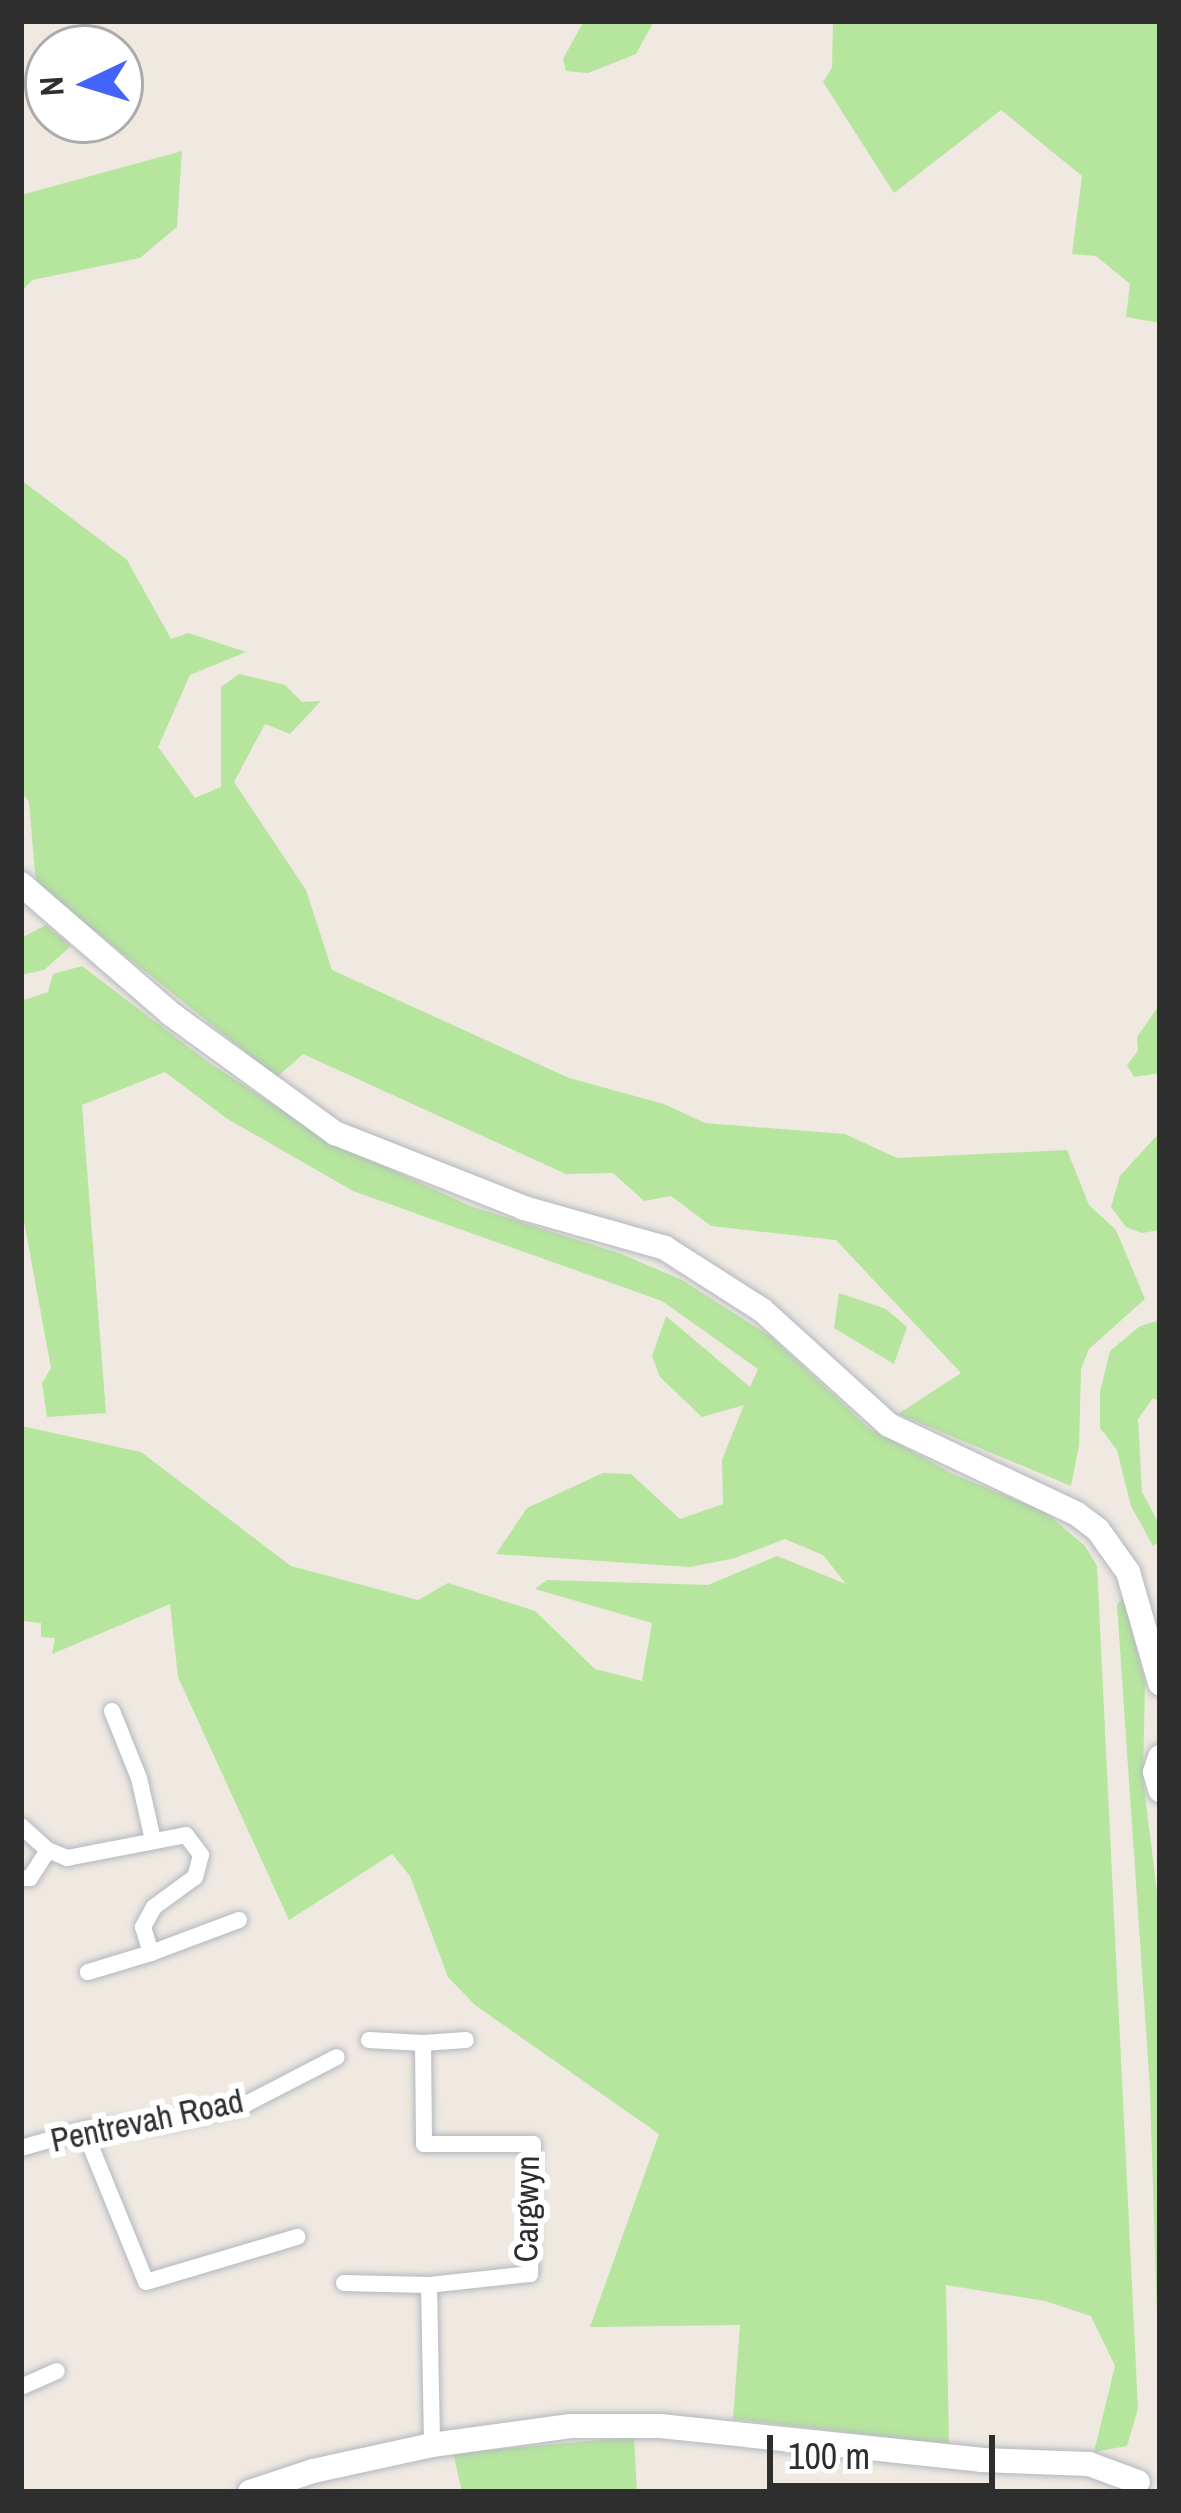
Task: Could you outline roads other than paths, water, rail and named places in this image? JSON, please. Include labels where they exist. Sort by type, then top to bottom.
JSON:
[{"type":"street","points":[[21,884],[171,1014],[335,1133],[524,1208],[665,1248],[762,1310],[889,1425],[1076,1514],[1098,1530],[1128,1572],[1160,1684]]},
{"type":"street","points":[[112,1711],[140,1778],[153,1840]]},
{"type":"street","points":[[1160,1757],[1155,1772],[1160,1790]]},
{"type":"street","points":[[21,1826],[48,1850],[67,1858],[186,1834],[201,1855],[195,1877],[154,1907],[143,1927],[151,1953]]},
{"type":"street","points":[[21,1878],[30,1878],[48,1850]]},
{"type":"street","points":[[88,1972],[238,1920]]},
{"type":"street","points":[[370,2040],[466,2040]]},
{"type":"street","name":"Cargwyn","points":[[424,2043],[424,2144],[533,2144],[530,2274],[428,2284]]},
{"type":"street","name":"Pentrevah Road","points":[[21,2148],[84,2130],[171,2122],[246,2104],[337,2057]]},
{"type":"street","points":[[84,2130],[146,2282],[297,2237]]},
{"type":"street","points":[[344,2283],[428,2284],[432,2445]]},
{"type":"street","points":[[21,2387],[57,2372]]},
{"type":"street","points":[[250,2492],[313,2471],[515,2430],[660,2426],[1010,2462],[1089,2464],[1145,2482]]}]
